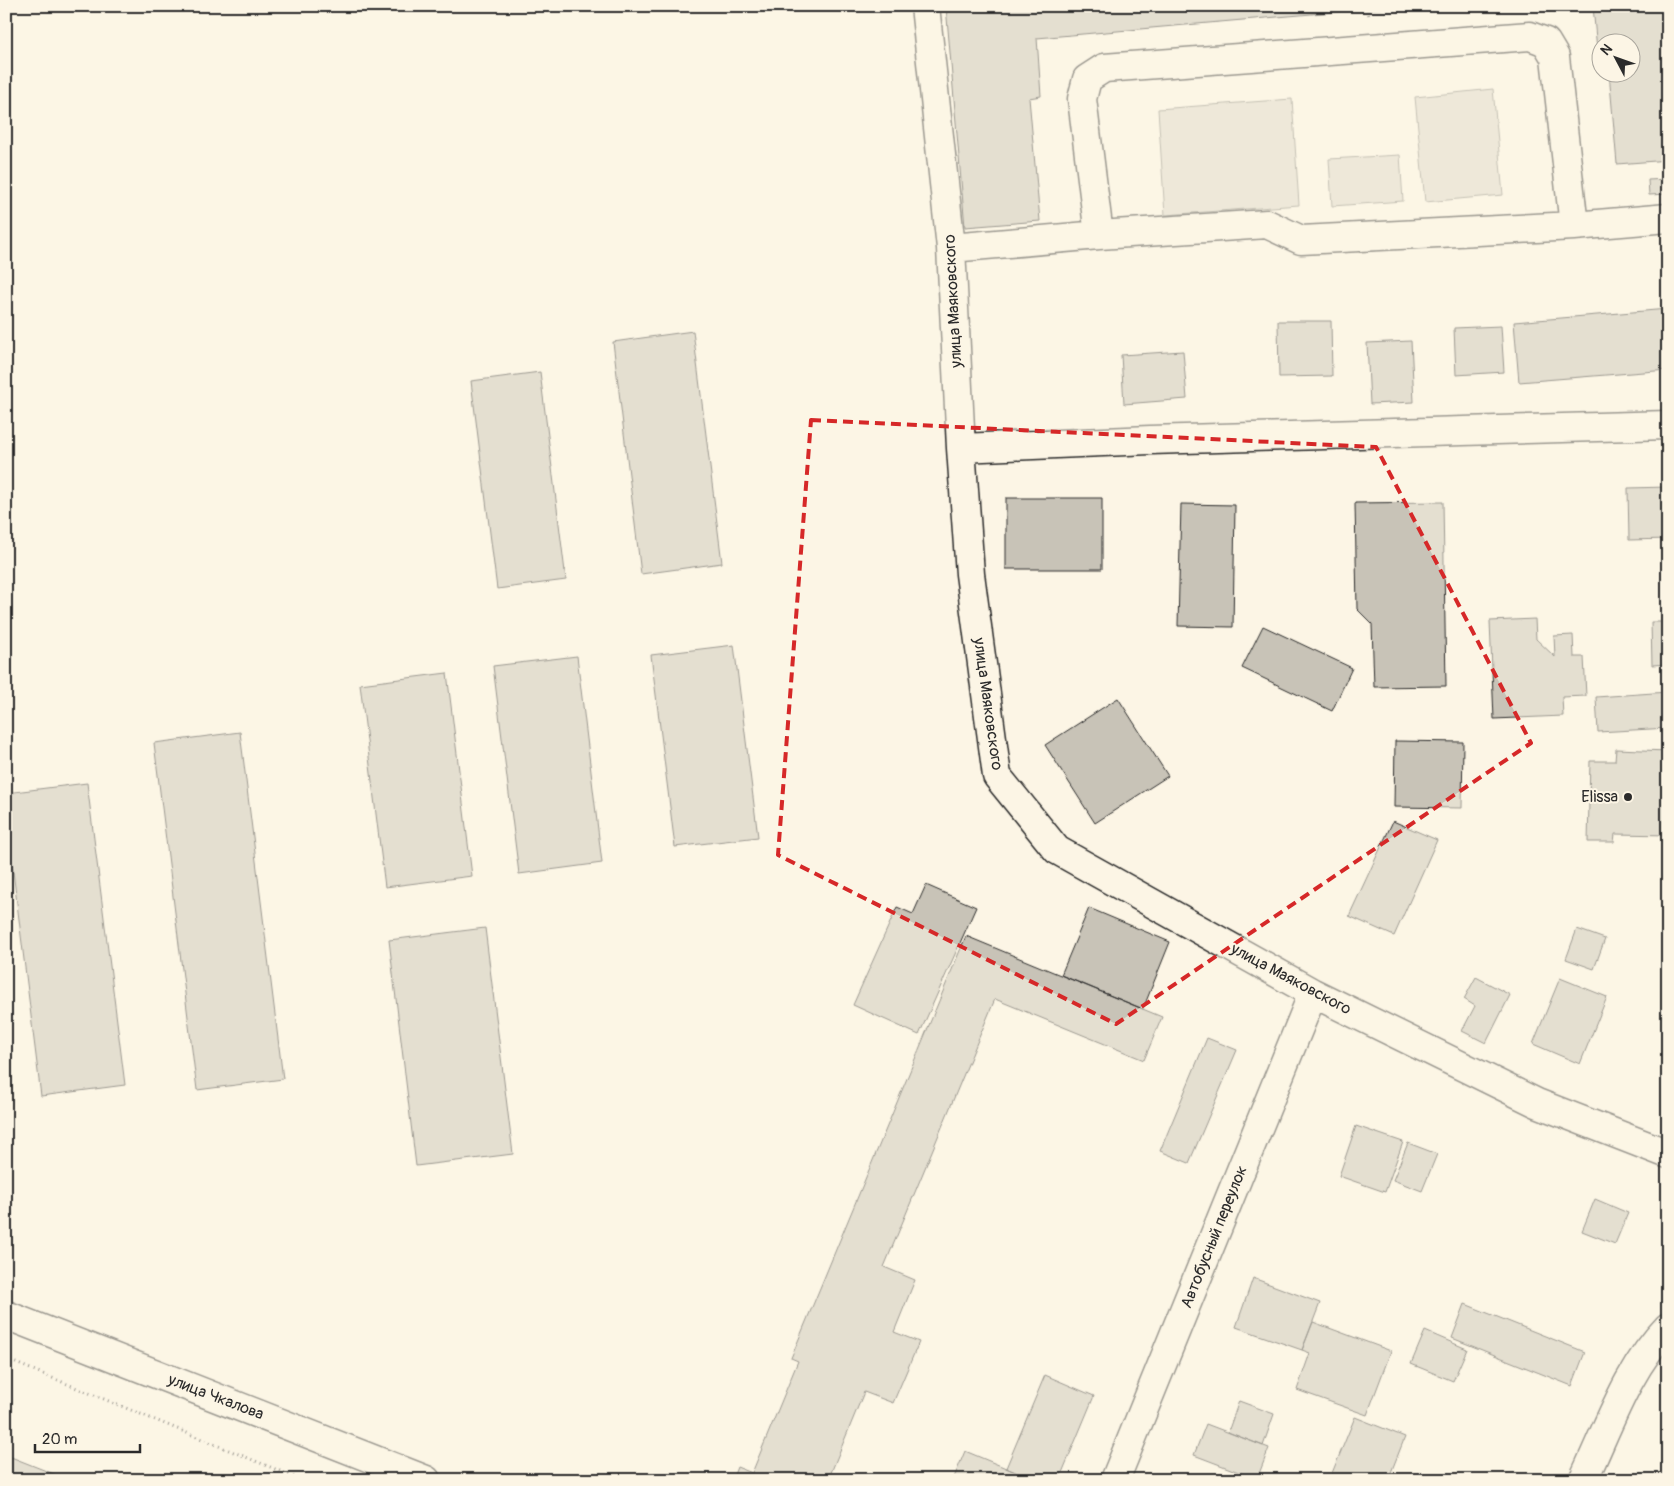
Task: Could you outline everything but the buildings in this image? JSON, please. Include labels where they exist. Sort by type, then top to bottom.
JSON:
[{"type":"street","name":"улица Маяковского","points":[[926,6],[952,248],[961,448],[970,574],[997,776],[1057,850],[1313,994],[1537,1103],[1668,1154]]},
{"type":"street","points":[[1099,235],[1082,99],[1087,79],[1104,68],[1530,36],[1546,42],[1554,57],[1574,226]]},
{"type":"street","points":[[952,248],[1099,235],[1267,224],[1301,240],[1574,226],[1668,218]]},
{"type":"street","points":[[961,448],[1160,439],[1668,425]]},
{"type":"street","name":"Автобусный переулок","points":[[1115,1480],[1313,994]]},
{"type":"street","name":"улица Чкалова","points":[[6,1315],[426,1480]]},
{"type":"street","points":[[1583,1480],[1632,1374],[1668,1327]]},
{"type":"path","points":[[6,1359],[302,1480]]},
{"type":"highlighted area","points":[[811,420],[1376,447],[1531,743],[1116,1024],[778,855]]},
{"type":"shaded area","points":[[1493,89],[1503,195],[1425,202],[1415,97]]},
{"type":"shaded area","points":[[1292,99],[1299,205],[1165,215],[1158,109]]},
{"type":"shaded area","points":[[1400,155],[1403,201],[1332,206],[1329,159]]},
{"type":"place","name":"Elissa","points":[[1628,797]]}]
